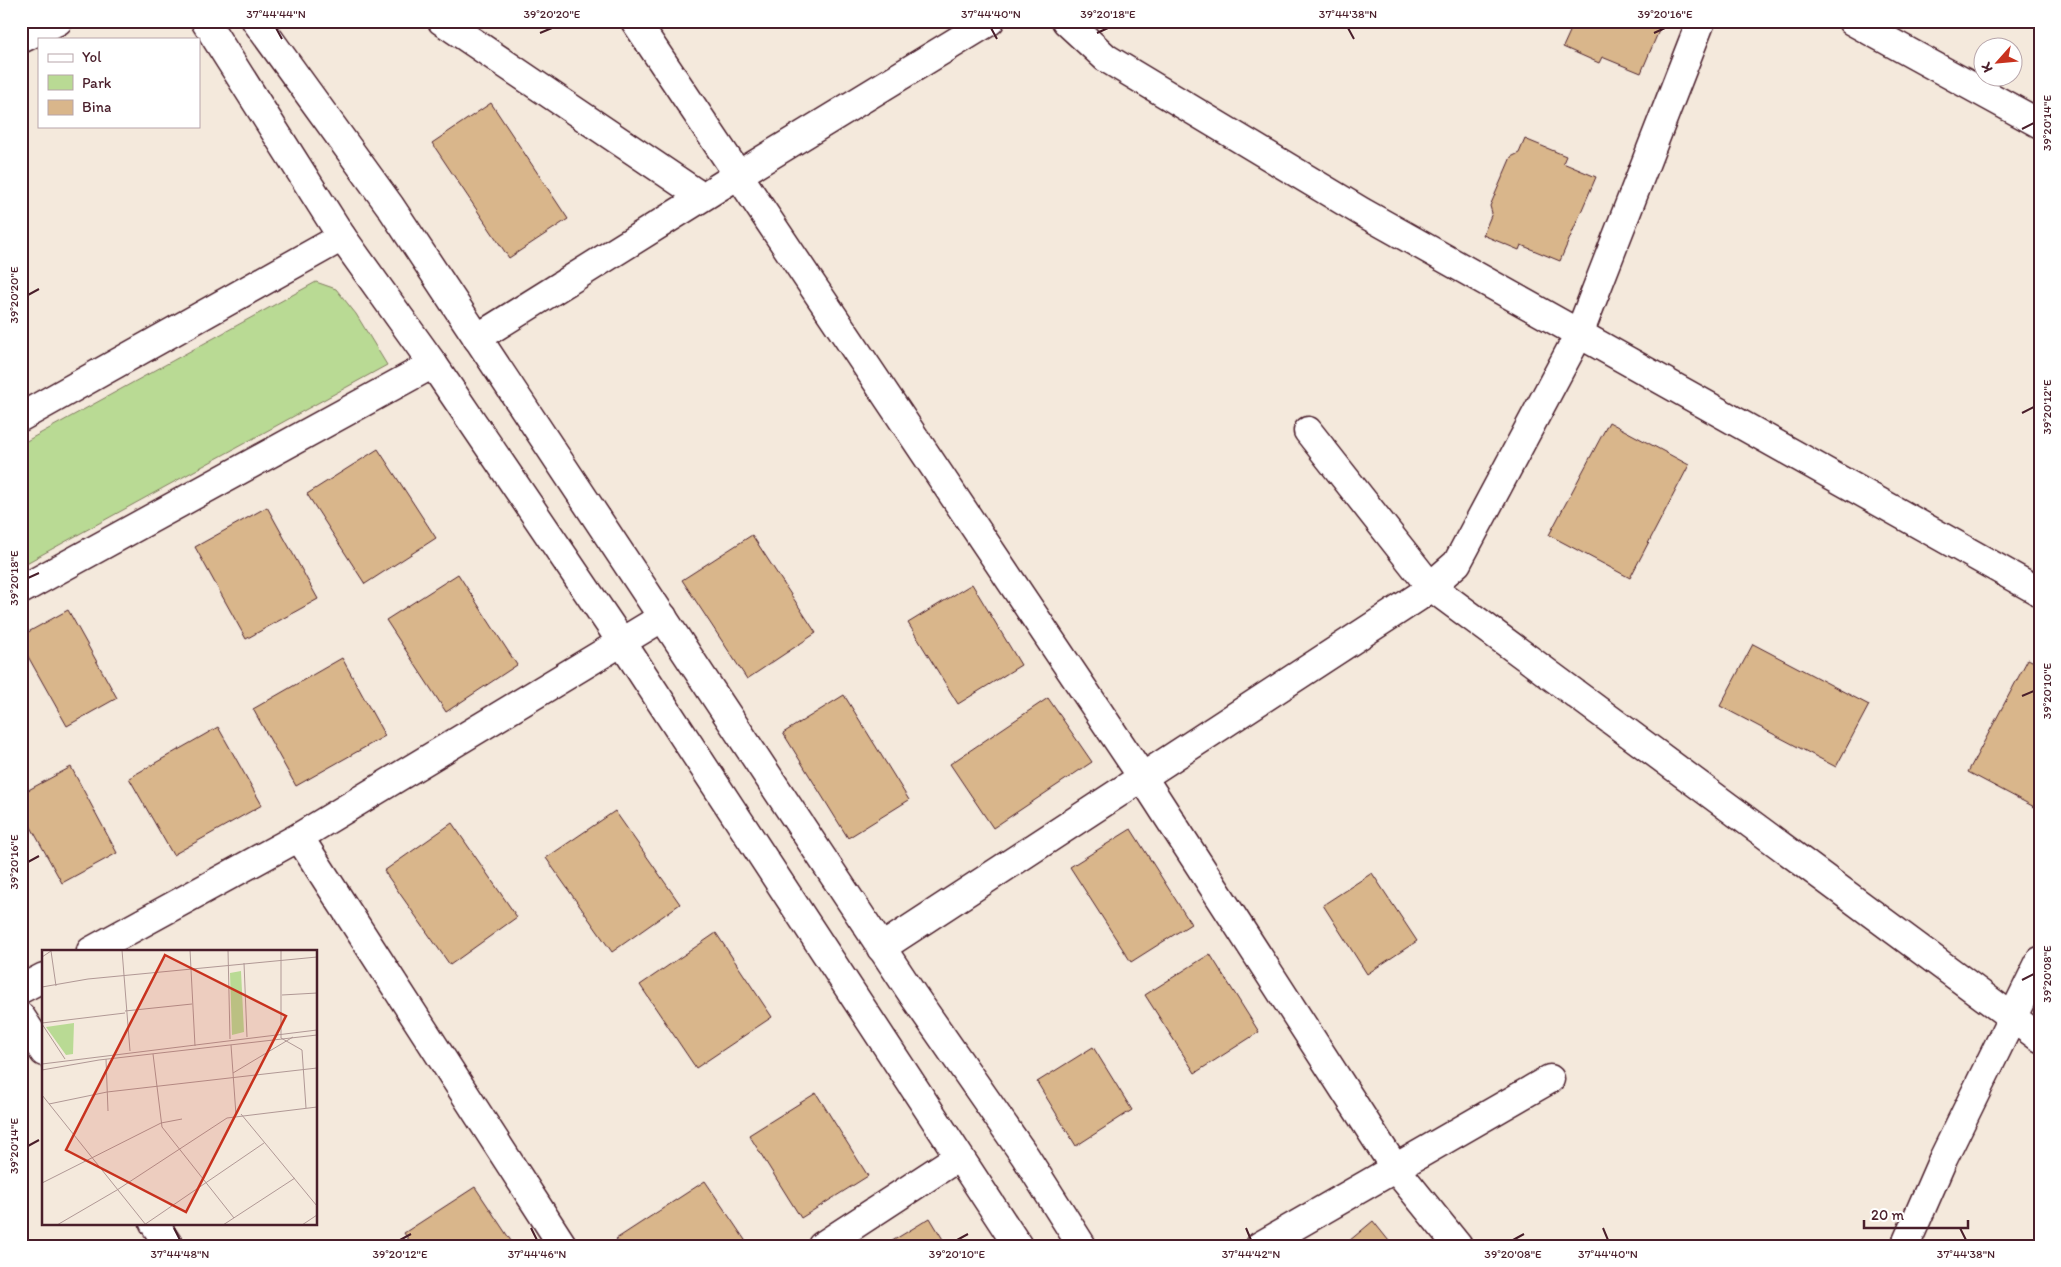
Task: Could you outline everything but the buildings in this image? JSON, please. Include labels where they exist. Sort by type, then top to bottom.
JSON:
[{"type":"street","points":[[21,38],[58,21]]},
{"type":"street","points":[[205,21],[342,237],[433,364],[622,641],[1018,1246]]},
{"type":"street","points":[[256,21],[390,206],[881,948],[1025,1156],[1082,1246]]},
{"type":"street","points":[[442,21],[702,197]]},
{"type":"street","points":[[635,21],[1143,778],[1395,1168],[1458,1246]]},
{"type":"street","points":[[477,338],[702,197],[990,21]]},
{"type":"street","points":[[1066,21],[1106,58],[1362,212],[2040,592]]},
{"type":"street","points":[[881,948],[1418,597],[1457,563],[1579,334],[1701,21]]},
{"type":"street","points":[[1852,21],[2040,124]]},
{"type":"street","points":[[21,417],[342,237]]},
{"type":"street","points":[[21,590],[433,364]]},
{"type":"street","points":[[1308,431],[1430,586],[2040,1038]]},
{"type":"street","points":[[93,950],[299,837],[663,617]]},
{"type":"street","points":[[299,837],[562,1246]]},
{"type":"street","points":[[1905,1246],[1943,1159],[2040,961]]},
{"type":"street","points":[[21,989],[42,978]]},
{"type":"street","points":[[21,1017],[42,1049]]},
{"type":"street","points":[[1260,1246],[1550,1079]]},
{"type":"street","points":[[822,1246],[958,1156]]},
{"type":"street","points":[[155,1224],[169,1246]]},
{"type":"green space","points":[[316,282],[336,289],[356,314],[387,365],[21,566],[21,444]]}]
